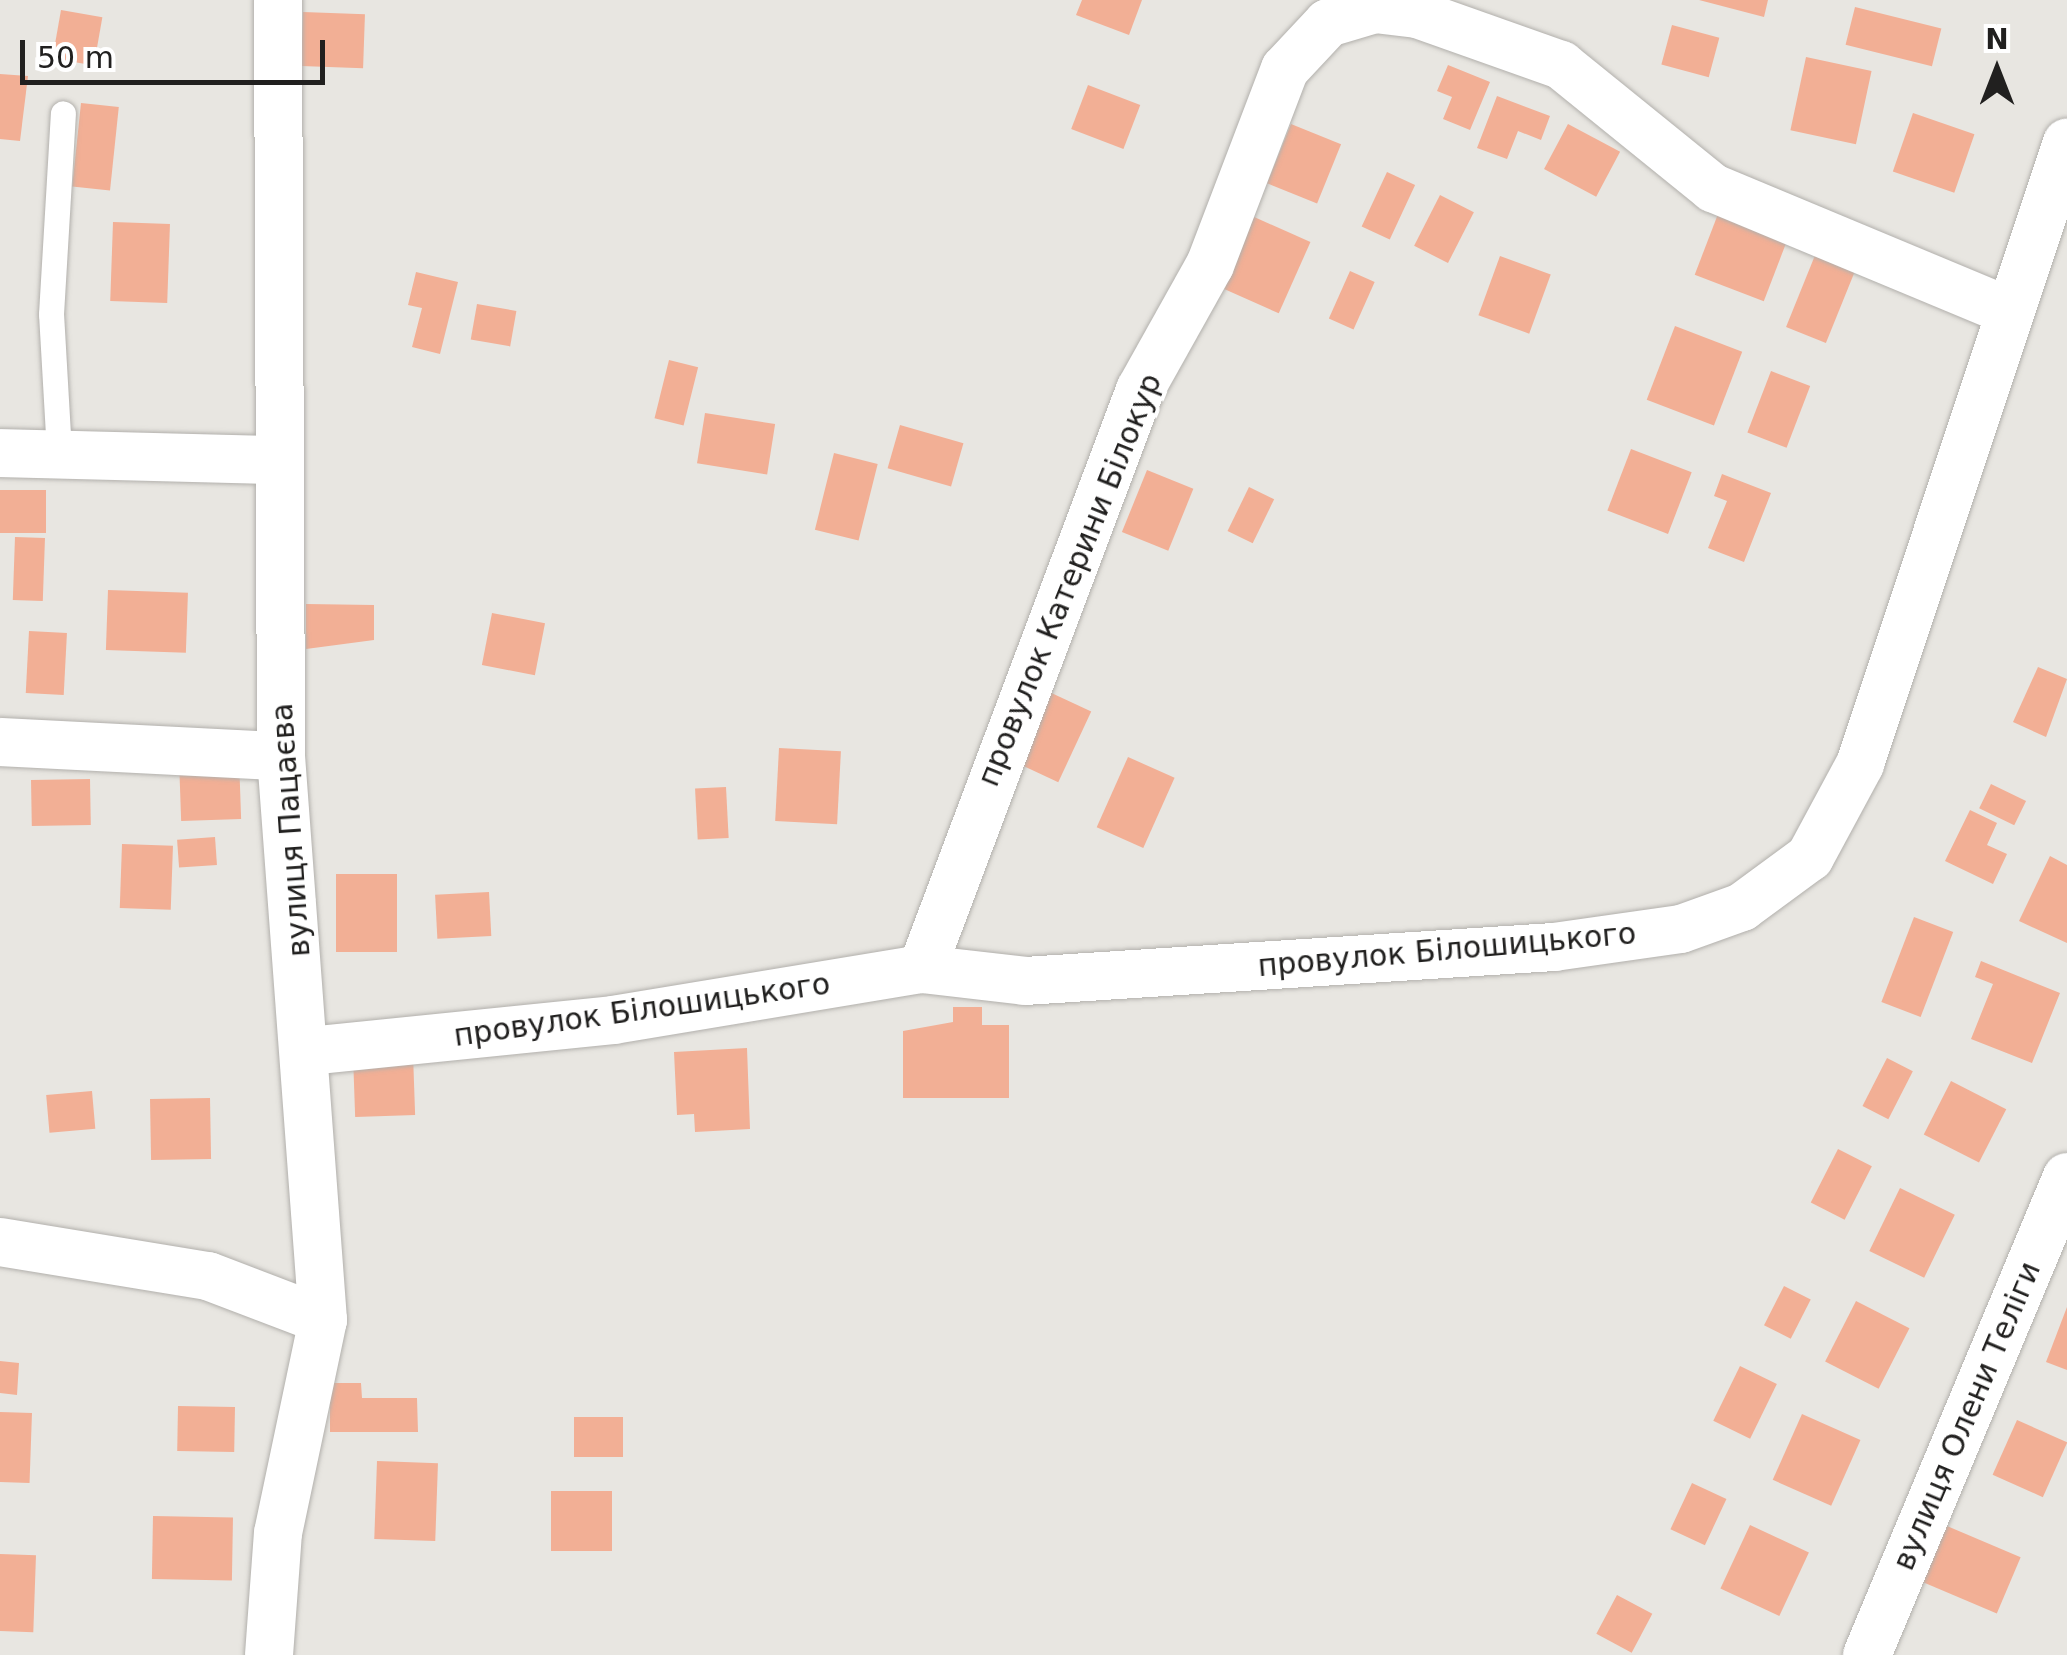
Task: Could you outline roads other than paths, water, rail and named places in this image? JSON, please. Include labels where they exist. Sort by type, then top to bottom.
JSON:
[{"type":"street","name":"вулиця Пацаєва","points":[[269,1655],[278,1533],[323,1320],[310,1051],[281,756],[276,460],[278,0]]},
{"type":"street","name":"провулок Катерини Білокур","points":[[922,969],[1140,390],[1210,265],[1285,69],[1328,22],[1375,9],[1418,14],[1561,64],[1714,188],[2006,310]]},
{"type":"street","name":"провулок Білошицького","points":[[310,1051],[612,1020],[922,969],[1025,981],[1554,947],[1681,929],[1772,890],[1832,826],[1860,764],[2006,310],[2067,143]]},
{"type":"street","points":[[0,453],[276,460]]},
{"type":"street","points":[[0,742],[281,756]]},
{"type":"street","name":"вулиця Олени Теліги","points":[[1867,1655],[2067,1177]]},
{"type":"street","points":[[0,1242],[208,1276],[323,1320]]},
{"type":"lane","points":[[59,452],[52,314],[63,113]]}]
